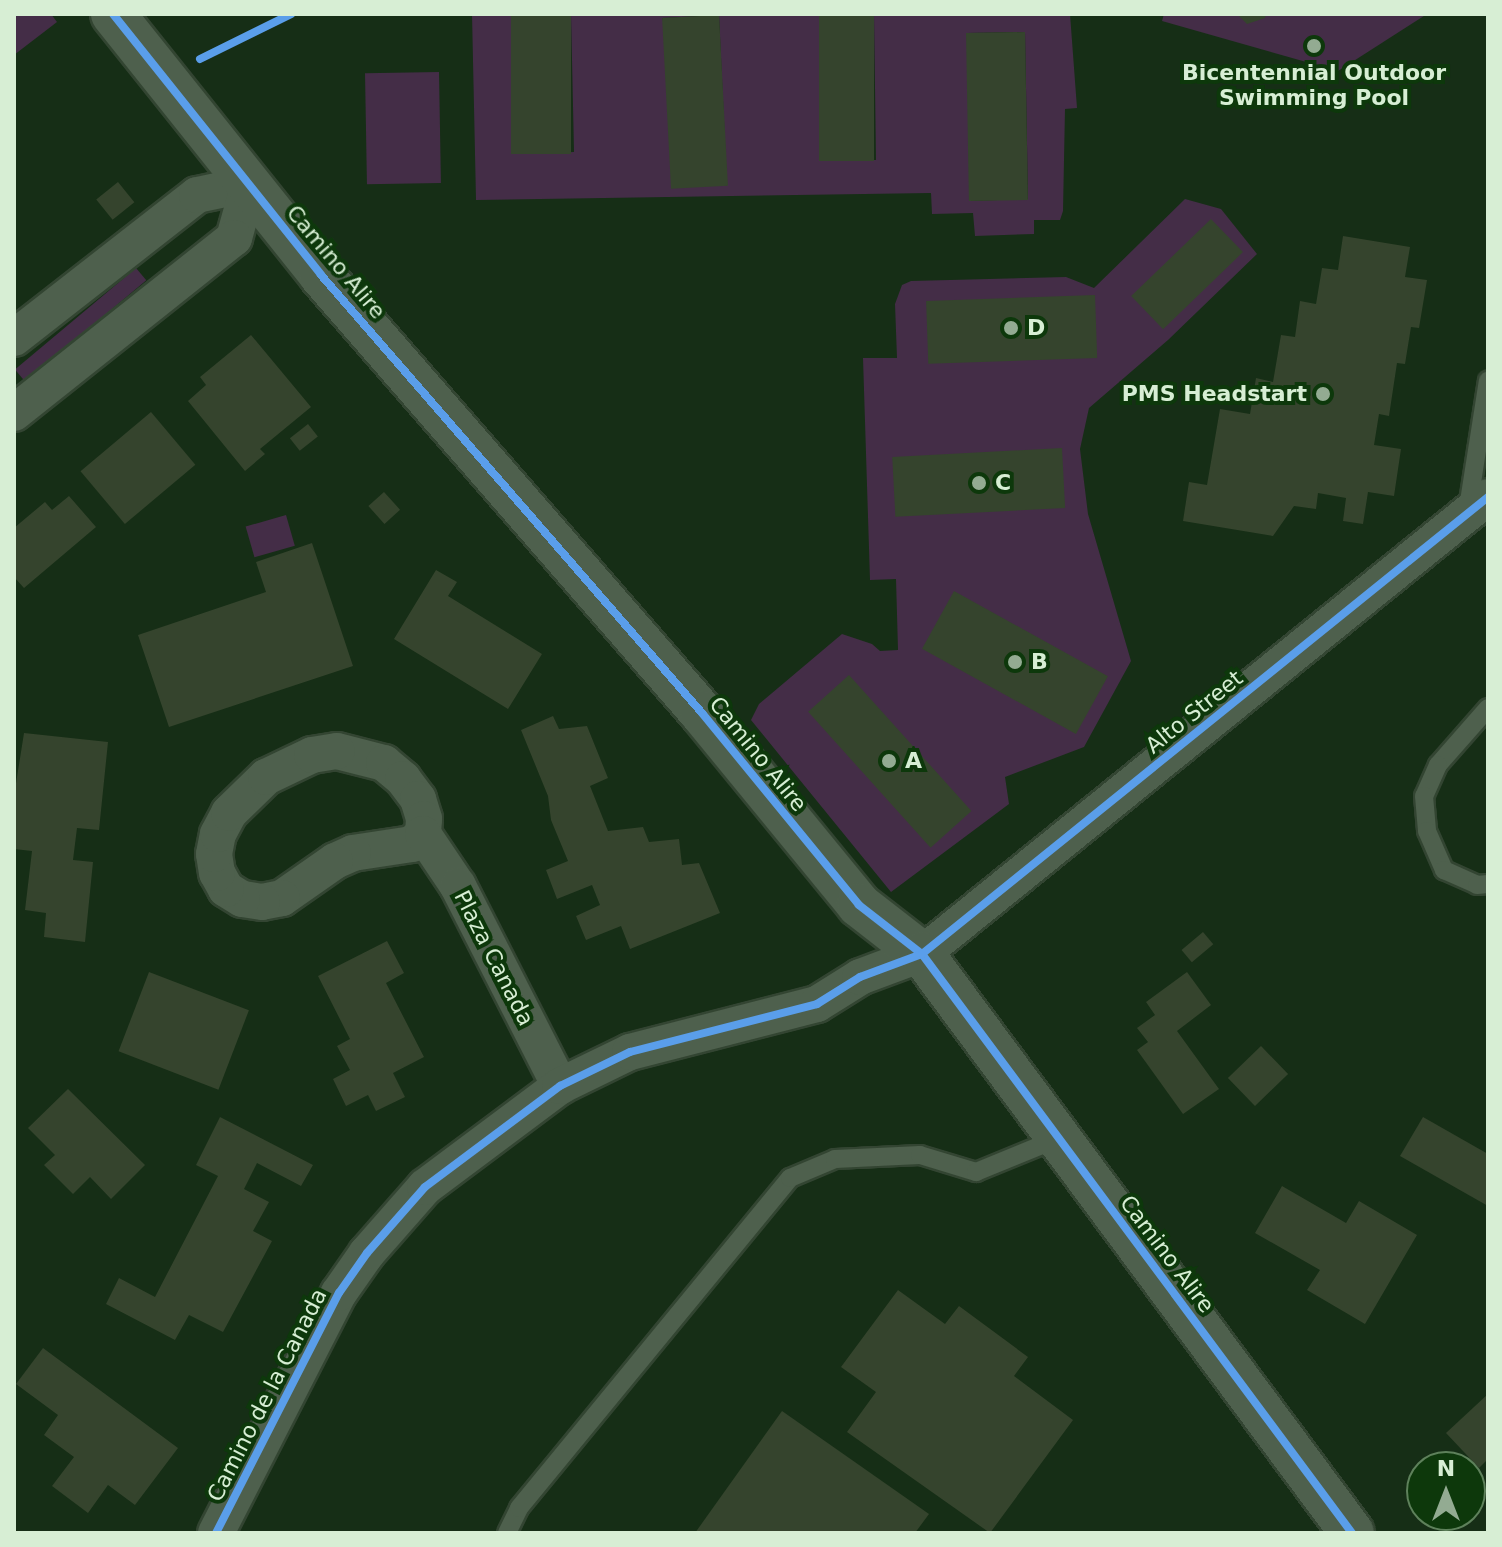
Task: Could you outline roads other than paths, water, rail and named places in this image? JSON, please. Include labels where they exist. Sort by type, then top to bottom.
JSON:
[{"type":"street","name":"Camino Alire","points":[[113,14],[321,275],[702,713],[859,905],[922,954],[1352,1533]]},
{"type":"street","points":[[14,338],[197,195],[249,184],[234,238],[14,413]]},
{"type":"street","name":"Alto Street","points":[[922,954],[1482,503]]},
{"type":"street","name":"Plaza Canada","points":[[423,834],[412,844],[396,849],[353,853],[335,861],[302,887],[282,898],[262,902],[242,899],[226,889],[217,873],[214,854],[223,823],[245,793],[288,765],[312,755],[337,751],[384,763],[403,779],[418,799],[424,819],[423,834],[458,886],[560,1086]]},
{"type":"street","name":"Camino de la Canada","points":[[216,1533],[315,1336],[367,1253],[425,1187],[560,1086],[630,1052],[817,1004],[860,977],[922,954]]},
{"type":"lane","points":[[1482,503],[1488,381]]},
{"type":"lane","points":[[1488,708],[1438,765],[1424,796],[1427,831],[1444,870],[1477,885],[1488,884]]},
{"type":"lane","points":[[507,1533],[519,1508],[790,1178],[835,1159],[920,1155],[976,1172],[1059,1138]]},
{"type":"place","name":"Bicentennial Outdoor Swimming Pool","points":[[1314,46]]},
{"type":"place","name":"D","points":[[1011,328]]},
{"type":"place","name":"PMS Headstart","points":[[1323,394]]},
{"type":"place","name":"C","points":[[979,483]]},
{"type":"place","name":"B","points":[[1015,662]]},
{"type":"place","name":"A","points":[[889,761]]}]
